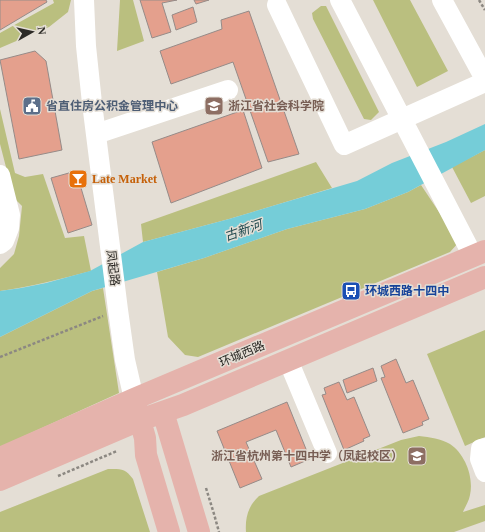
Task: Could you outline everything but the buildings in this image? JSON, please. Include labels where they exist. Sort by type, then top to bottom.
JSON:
[{"type":"main road","name":"环城西路","points":[[0,458],[134,399],[479,253]]},
{"type":"main road","name":"环城西路","points":[[0,480],[140,420],[182,405],[485,277]]},
{"type":"main road","points":[[134,399],[163,412],[199,532]]},
{"type":"main road","name":"凤起路","points":[[134,399],[145,438],[146,455],[169,532]]},
{"type":"street","name":"凤起路","points":[[84,0],[86,46],[108,230],[126,360],[134,399]]},
{"type":"street","points":[[340,0],[457,226],[479,253]]},
{"type":"street","points":[[442,0],[485,79]]},
{"type":"street","points":[[276,2],[344,145],[485,82]]},
{"type":"street","points":[[96,134],[228,90]]},
{"type":"street","points":[[0,175],[10,215],[9,228],[4,241],[0,244]]},
{"type":"street","points":[[288,360],[327,454]]},
{"type":"street","points":[[485,448],[481,449],[480,459],[485,472]]},
{"type":"path","points":[[479,0],[485,10]]},
{"type":"path","points":[[0,357],[118,304]]},
{"type":"green space","points":[[53,0],[71,0],[68,12],[49,27],[0,48],[0,33],[54,3]]},
{"type":"green space","points":[[120,0],[133,0],[144,41],[117,51]]},
{"type":"green space","points":[[373,0],[410,0],[448,71],[417,87]]},
{"type":"green space","points":[[321,6],[326,6],[379,112],[371,120],[364,119],[313,19],[312,13]]},
{"type":"green space","points":[[0,109],[15,173],[25,177],[43,174],[65,238],[84,236],[91,271],[57,280],[0,291],[0,268],[14,254],[19,236],[22,206],[14,198],[0,144]]},
{"type":"green space","points":[[485,150],[485,196],[471,203],[452,167]]},
{"type":"green space","points":[[316,162],[332,188],[229,219],[143,242],[141,224]]},
{"type":"green space","points":[[421,185],[459,242],[450,252],[198,357],[185,355],[168,337],[157,272],[204,258],[287,229],[365,209],[408,192]]},
{"type":"green space","points":[[103,288],[119,393],[0,447],[0,337],[92,291]]},
{"type":"green space","points":[[485,330],[485,437],[465,446],[427,354]]},
{"type":"green space","name":"浙江省杭州第十四中学（凤起校区）","points":[[419,436],[435,438],[447,442],[460,454],[467,466],[471,481],[468,502],[463,512],[485,505],[485,521],[454,532],[246,532],[248,512],[252,504],[259,496],[401,440]]},
{"type":"green space","points":[[108,469],[125,471],[133,479],[150,532],[0,532],[0,512]]},
{"type":"water","name":"古新河","points":[[485,124],[485,150],[408,192],[365,209],[287,229],[204,258],[92,291],[0,337],[0,291],[46,283],[90,271],[143,242],[229,219],[357,181],[392,163],[446,142]]},
{"type":"place","name":"省直住房公积金管理中心","points":[[32,106]]},
{"type":"place","name":"浙江省社会科学院","points":[[214,106]]},
{"type":"place","name":"Late Market","points":[[78,179]]},
{"type":"place","name":"环城西路十四中","points":[[351,291]]},
{"type":"place","name":"浙江省杭州第十四中学（凤起校区）","points":[[417,456]]}]
